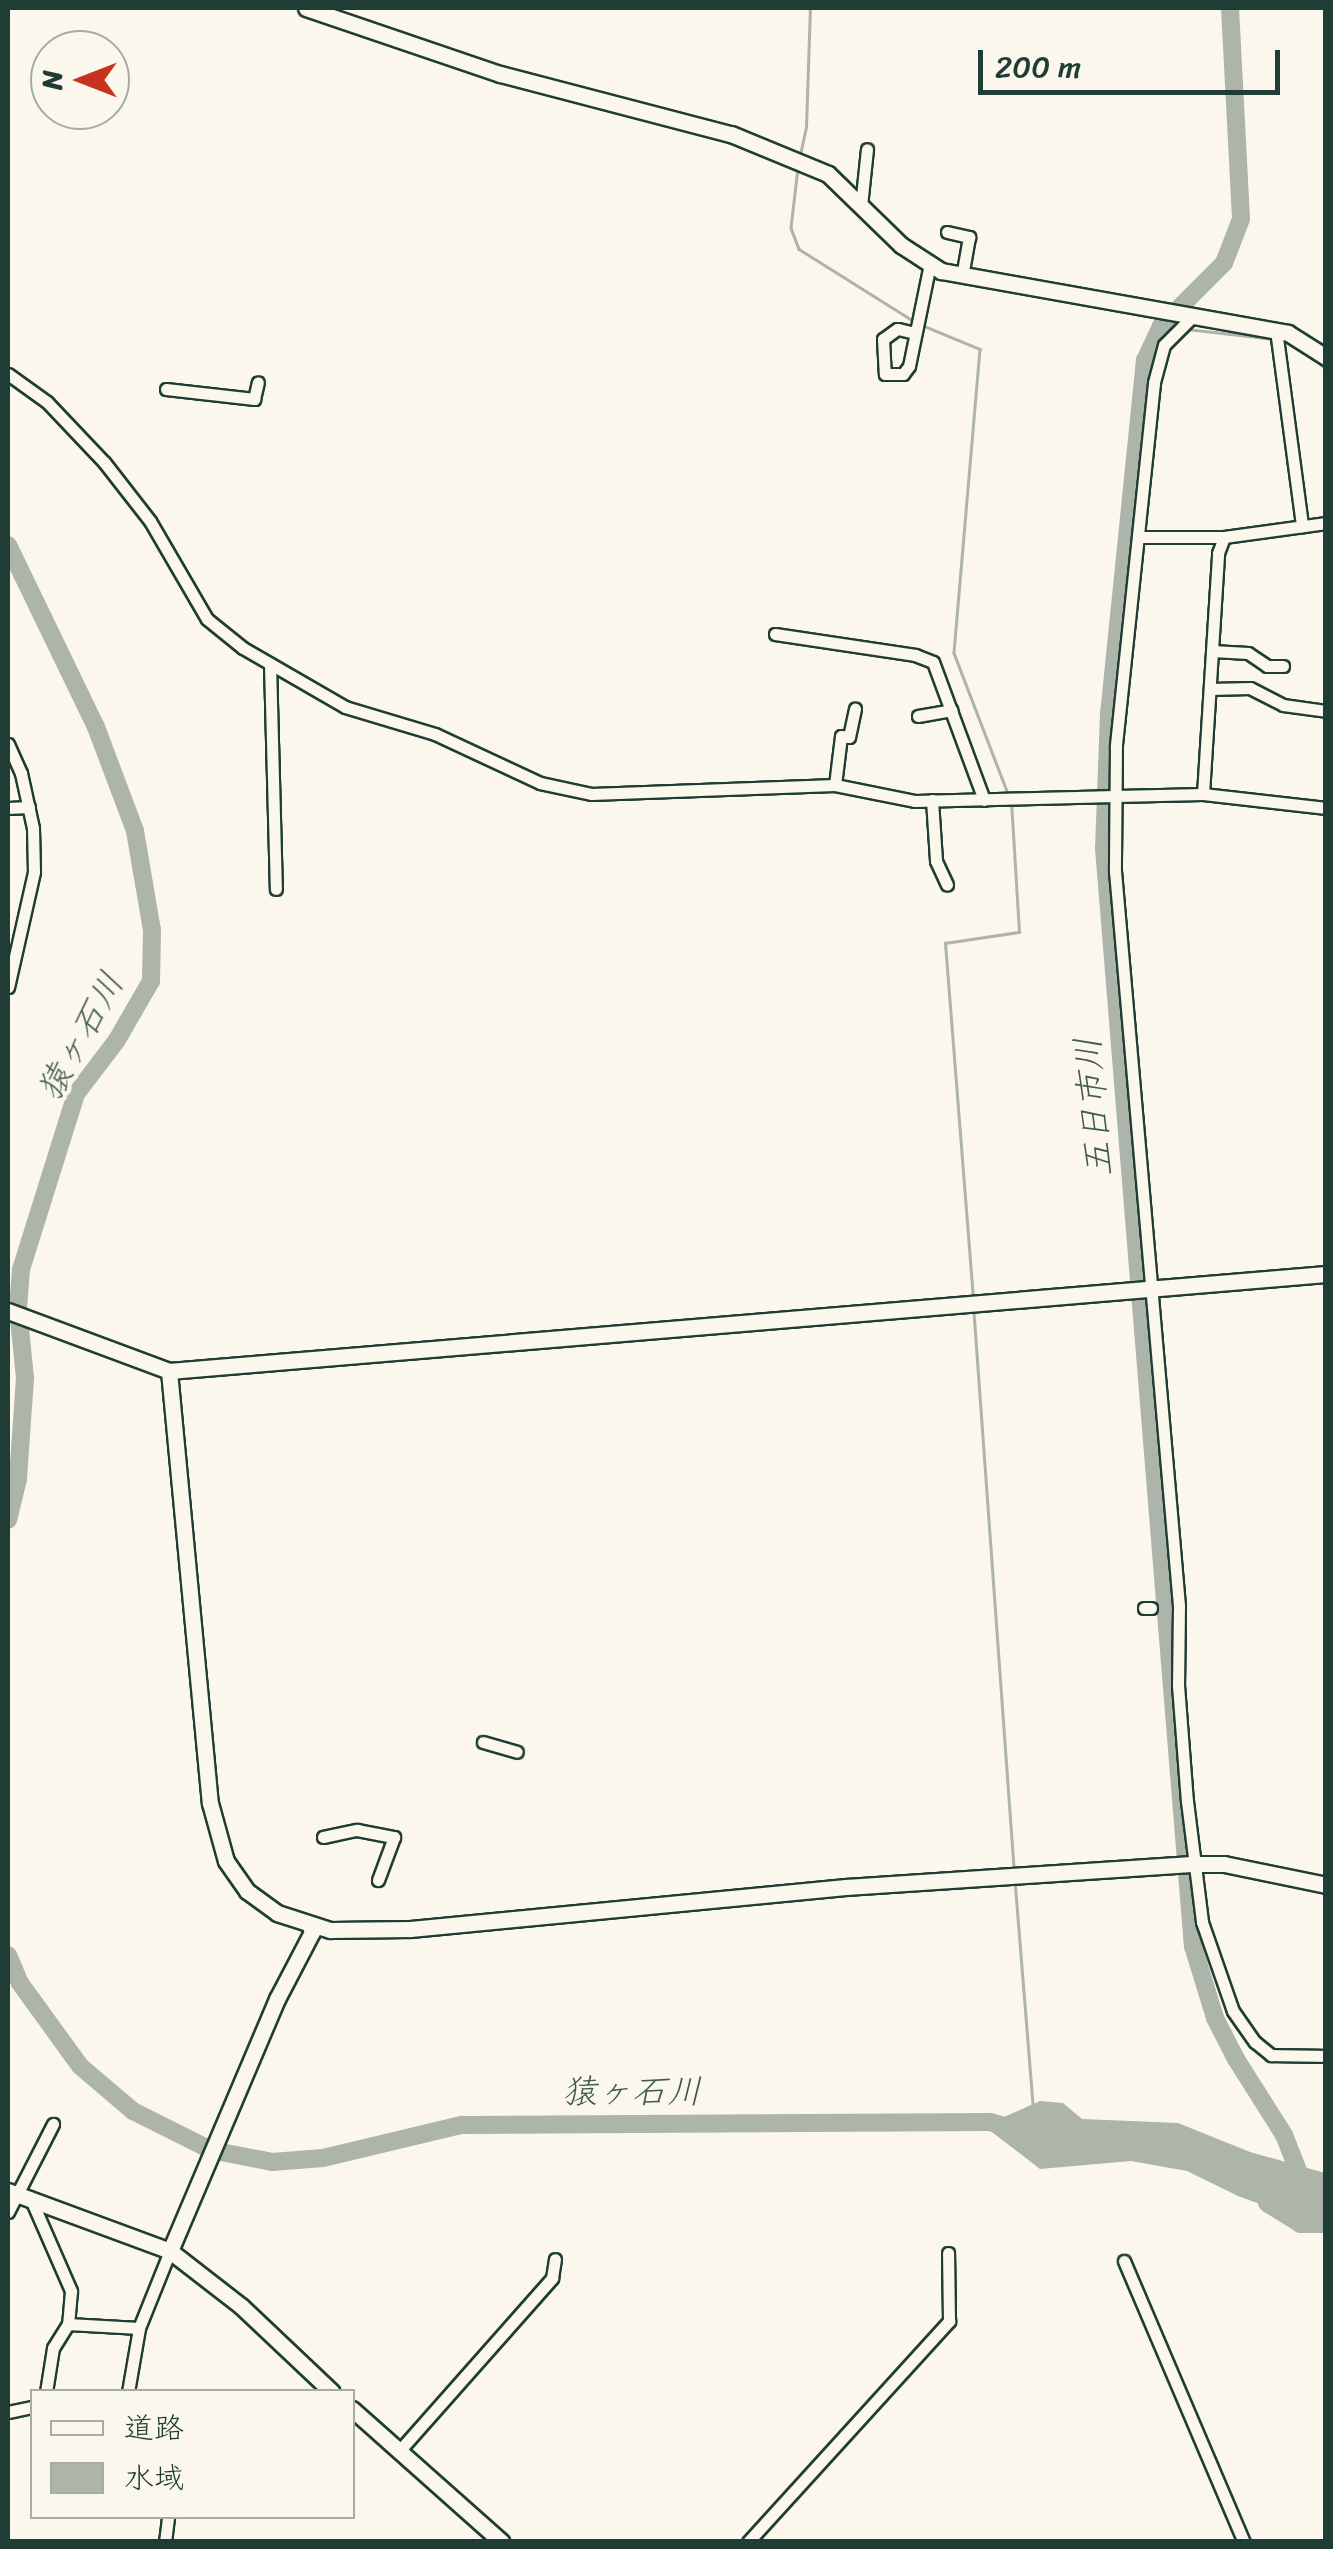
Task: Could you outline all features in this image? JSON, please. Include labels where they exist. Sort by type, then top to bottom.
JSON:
[{"type":"street","points":[[306,8],[500,74],[731,134],[828,174],[930,264],[962,275],[1276,330],[1309,342],[1326,356]]},
{"type":"street","points":[[860,206],[867,149]]},
{"type":"street","points":[[947,232],[969,237],[962,275]]},
{"type":"street","points":[[915,333],[930,264]]},
{"type":"street","points":[[1190,316],[1158,358],[1116,747],[1114,872],[1179,1606],[1178,1685],[1202,1922],[1233,2011],[1271,2056],[1326,2056]]},
{"type":"street","points":[[1276,330],[1302,526]]},
{"type":"street","points":[[8,374],[47,402],[104,462],[150,521],[207,620],[270,664],[345,707],[435,734],[540,783],[591,794],[835,785],[932,800],[1086,800],[1203,794],[1326,808]]},
{"type":"street","points":[[166,389],[254,399],[258,382]]},
{"type":"street","points":[[1139,537],[1224,537],[1326,523]]},
{"type":"street","points":[[1203,794],[1218,553],[1224,537]]},
{"type":"street","points":[[775,634],[915,655],[932,662],[984,800]]},
{"type":"street","points":[[1212,651],[1248,653],[1267,666],[1283,666]]},
{"type":"street","points":[[270,664],[276,889]]},
{"type":"street","points":[[1210,689],[1250,688],[1283,705],[1326,711]]},
{"type":"street","points":[[835,785],[842,736],[849,738],[855,709]]},
{"type":"street","points":[[918,716],[951,710]]},
{"type":"street","points":[[8,744],[29,807],[34,872],[8,987]]},
{"type":"street","points":[[932,800],[936,861],[947,884]]},
{"type":"street","points":[[8,808],[29,807]]},
{"type":"street","points":[[8,1311],[168,1372],[1326,1274]]},
{"type":"street","points":[[168,1372],[192,1654],[217,1836],[226,1861],[247,1892],[277,1913],[330,1930],[410,1929],[846,1887],[1194,1864],[1224,1864],[1326,1885]]},
{"type":"street","points":[[483,1742],[517,1752]]},
{"type":"street","points":[[323,1838],[356,1830],[394,1837],[378,1880]]},
{"type":"street","points":[[129,2389],[139,2328],[186,2208],[277,2000],[312,1932],[310,1926]]},
{"type":"street","points":[[8,2212],[53,2124]]},
{"type":"street","points":[[18,2193],[170,2251],[241,2306],[329,2389]]},
{"type":"street","points":[[18,2193],[66,2272],[71,2291],[68,2324],[53,2348],[46,2389]]},
{"type":"street","points":[[748,2542],[949,2322],[948,2253]]},
{"type":"street","points":[[400,2450],[552,2278],[554,2258]]},
{"type":"street","points":[[1124,2262],[1244,2542]]},
{"type":"street","points":[[68,2324],[139,2328]]},
{"type":"street","points":[[355,2412],[502,2542]]},
{"type":"water","points":[[1040,2101],[1063,2103],[1082,2119],[1178,2123],[1250,2152],[1325,2173],[1325,2228],[1238,2196],[1187,2171],[1131,2161],[1040,2169],[984,2126]]},
{"type":"waterway","points":[[800,155],[806,127],[810,8]]},
{"type":"waterway","name":"五日市川","points":[[1230,8],[1241,219],[1224,263],[1161,326],[1145,360],[1109,713],[1104,848],[1193,1946],[1215,2018],[1236,2059],[1284,2135],[1303,2183],[1326,2196]]},
{"type":"waterway","points":[[798,168],[791,228],[799,249],[912,320]]},
{"type":"waterway","points":[[924,326],[980,349],[954,653],[1008,794]]},
{"type":"waterway","points":[[1161,326],[1174,327]]},
{"type":"waterway","points":[[1187,329],[1274,339]]},
{"type":"waterway","points":[[1312,356],[1326,369]]},
{"type":"waterway","name":"猿ヶ石川","points":[[8,545],[96,727],[135,831],[152,930],[151,981],[117,1040],[76,1094],[21,1269],[18,1309],[25,1378],[18,1479],[8,1520]]},
{"type":"waterway","points":[[973,1299],[945,943],[1019,932],[1011,801]]},
{"type":"waterway","points":[[974,1312],[1014,1867]]},
{"type":"waterway","points":[[1015,1880],[1033,2106]]},
{"type":"waterway","name":"猿ヶ石川","points":[[8,1955],[20,1983],[80,2066],[133,2111],[211,2150],[272,2162],[323,2158],[462,2125],[990,2122],[1013,2128]]},
{"type":"waterway","name":"猿ヶ石川","points":[[1267,2203],[1300,2224],[1326,2224]]}]
